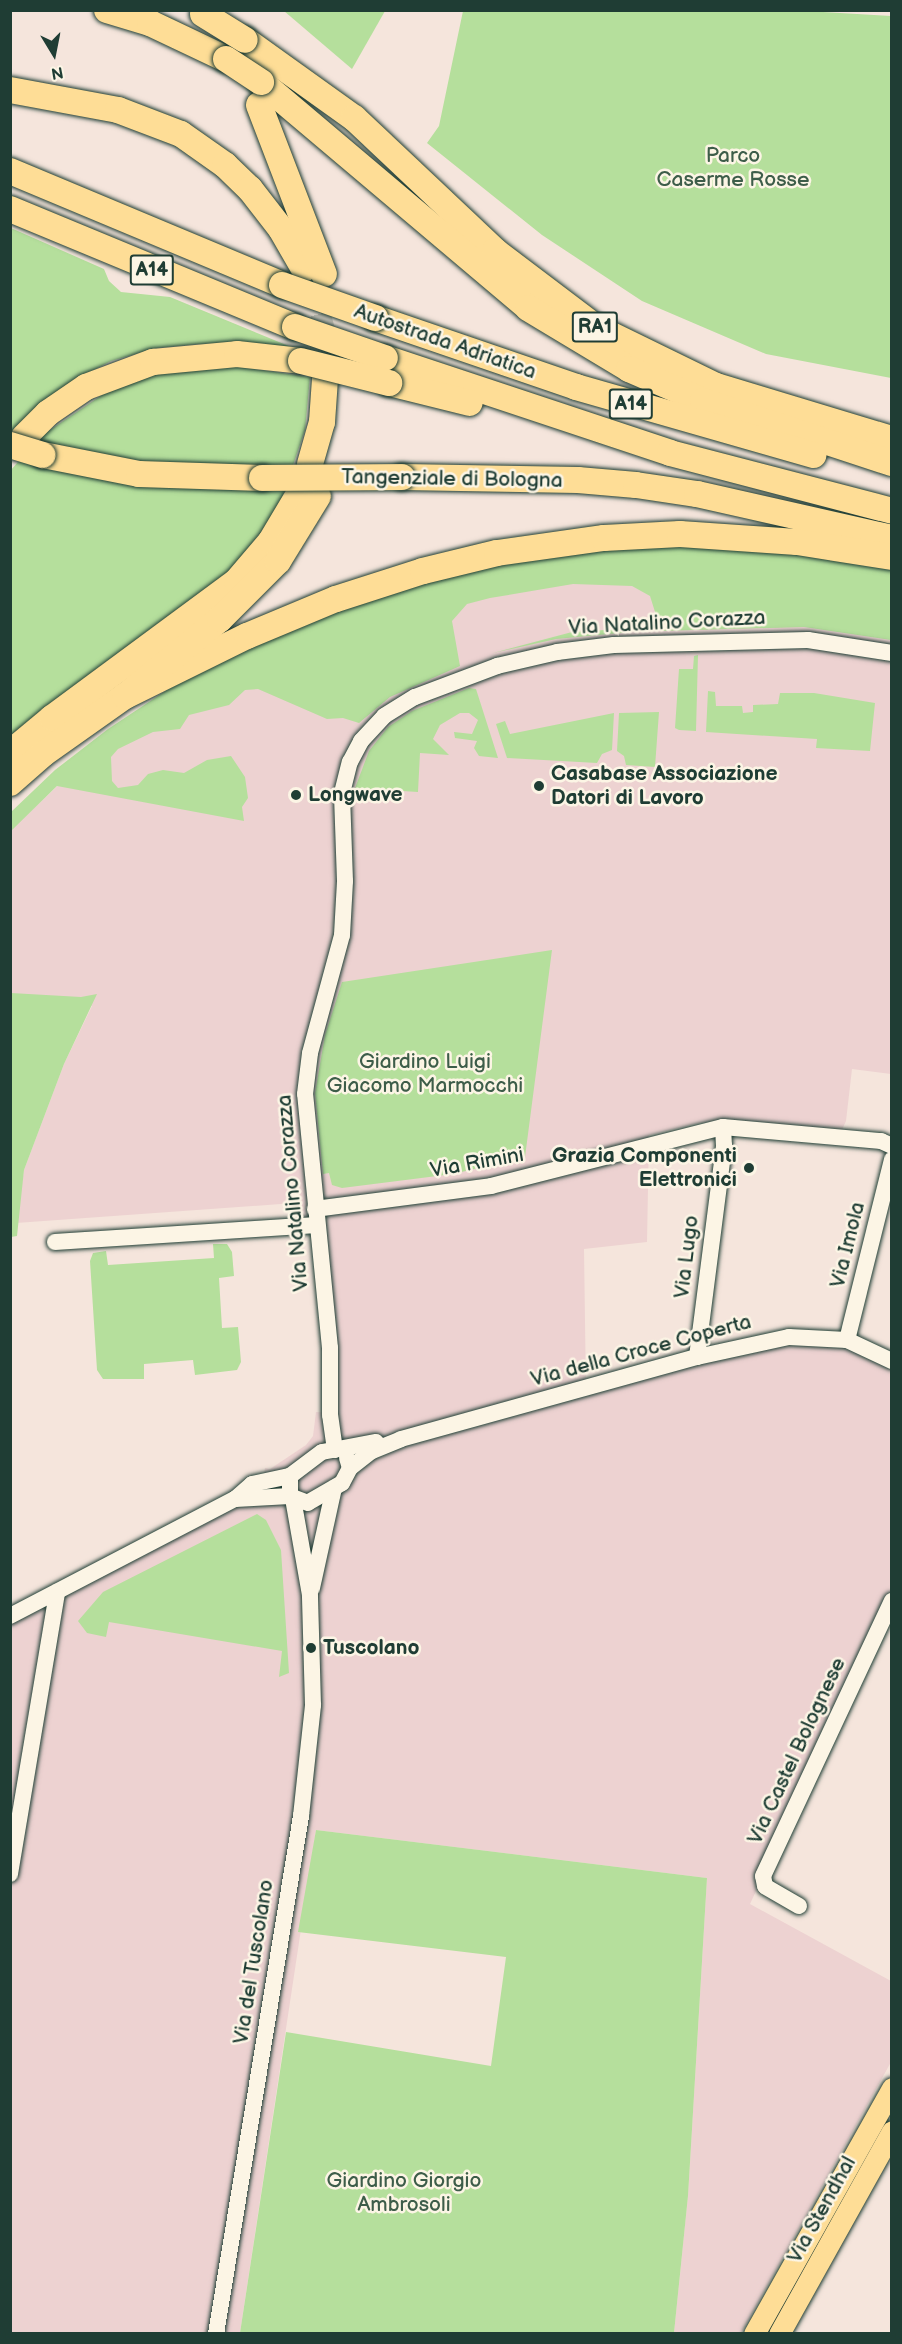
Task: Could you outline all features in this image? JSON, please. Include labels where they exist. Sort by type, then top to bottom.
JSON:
[{"type":"highway","points":[[106,10],[150,23],[226,59],[266,84],[490,279],[578,339],[628,369],[703,401],[891,464]]},
{"type":"highway","points":[[10,90],[118,110],[181,134],[225,165],[250,189],[314,271],[266,84],[248,45],[204,19],[166,10]]},
{"type":"highway","name":"RA1","points":[[266,84],[354,118],[495,251],[544,291],[626,344],[716,386],[891,439]]},
{"type":"highway","name":"Autostrada Adriatica","points":[[10,171],[282,285],[375,318],[650,409],[891,475]]},
{"type":"highway","name":"Autostrada Adriatica","points":[[10,209],[295,327],[387,371]]},
{"type":"highway","points":[[17,441],[48,413],[86,387],[153,362],[237,354],[387,371],[670,453],[891,511]]},
{"type":"highway","points":[[320,465],[322,422],[334,381]]},
{"type":"highway","points":[[716,386],[891,422]]},
{"type":"highway","name":"Tangenziale di Bologna","points":[[17,441],[43,455],[139,474],[262,478],[402,477],[567,480],[636,485],[697,494],[891,538]]},
{"type":"highway","points":[[10,753],[51,718],[237,581],[309,495],[296,537],[263,578],[220,619],[125,696],[43,754],[10,783]]},
{"type":"highway","points":[[125,696],[247,636],[336,599],[423,571],[497,553],[595,539],[680,534],[797,542],[891,557]]},
{"type":"main road","name":"Via Stendhal","points":[[754,2334],[891,2088]]},
{"type":"main road","name":"Via Stendhal","points":[[779,2334],[891,2131]]},
{"type":"street","name":"Via Natalino Corazza","points":[[337,1451],[330,1415],[330,1348],[315,1217],[306,1080],[342,935],[345,881],[342,793],[350,762],[376,723],[409,700],[472,674],[576,649],[808,640],[891,653]]},
{"type":"street","name":"Via Rimini","points":[[55,1242],[315,1217],[491,1186],[723,1127],[881,1141],[891,1146]]},
{"type":"street","name":"Via Lugo","points":[[697,1358],[724,1146],[723,1127]]},
{"type":"street","name":"Via Imola","points":[[847,1340],[891,1160]]},
{"type":"street","name":"Via della Croce Coperta","points":[[10,1616],[235,1499],[252,1484],[290,1476],[317,1456],[401,1439],[697,1358],[789,1336],[847,1340],[891,1361]]},
{"type":"street","points":[[317,1456],[330,1415]]},
{"type":"street","name":"Via della Croce Coperta","points":[[235,1499],[292,1497],[308,1503],[345,1480],[350,1468],[372,1450],[401,1439]]},
{"type":"street","points":[[337,1451],[348,1460],[350,1468]]},
{"type":"street","points":[[290,1476],[292,1497]]},
{"type":"street","name":"Via del Tuscolano","points":[[310,1595],[334,1488]]},
{"type":"street","name":"Via del Tuscolano","points":[[216,2334],[301,1816],[313,1705],[310,1595],[292,1497]]},
{"type":"street","points":[[10,1874],[57,1592]]},
{"type":"street","name":"Via Castel Bolognese","points":[[799,1905],[765,1886],[764,1876],[891,1601]]},
{"type":"shaded area","points":[[568,574],[891,594],[891,1074],[852,1069],[846,1121],[840,1134],[727,1121],[699,1123],[649,1135],[647,1242],[584,1249],[586,1392],[760,1346],[807,1340],[843,1344],[891,1367],[891,1599],[750,1904],[891,1981],[891,2062],[741,2333],[674,2333],[688,2196],[707,1878],[316,1830],[240,2333],[11,2333],[11,1616],[262,1489],[265,1468],[270,1469],[306,1445],[313,1436],[316,1412],[330,1413],[316,1225],[298,1226],[294,1203],[16,1223],[24,1170],[64,1064],[92,1006],[11,1002],[10,831],[66,778],[228,673]]},
{"type":"green space","points":[[284,11],[385,11],[352,69]]},
{"type":"green space","name":"Parco Caserme Rosse","points":[[463,11],[806,11],[891,16],[891,378],[766,354],[642,301],[542,235],[427,143],[439,126]]},
{"type":"green space","points":[[11,228],[104,269],[109,281],[121,292],[170,297],[296,349],[239,343],[198,344],[157,348],[111,361],[82,376],[11,435]]},
{"type":"green space","points":[[220,364],[310,377],[305,430],[276,515],[217,585],[11,742],[10,471],[41,436],[111,389],[154,373]]},
{"type":"green space","points":[[611,546],[736,546],[891,567],[891,640],[804,627],[661,631],[650,596],[632,586],[573,584],[490,598],[467,604],[452,621],[460,666],[390,697],[359,723],[343,718],[327,719],[258,689],[245,690],[229,705],[189,715],[180,729],[153,732],[118,749],[111,757],[112,781],[118,788],[138,785],[148,774],[163,770],[184,773],[207,760],[231,756],[245,777],[248,798],[242,807],[244,821],[57,786],[11,831],[11,812],[55,770],[108,729],[182,680],[292,625],[463,569]]},
{"type":"green space","points":[[622,629],[630,632],[556,639],[493,653],[572,632]]},
{"type":"green space","points":[[698,655],[696,731],[679,730],[675,728],[679,669],[693,669],[694,656]]},
{"type":"green space","points":[[469,688],[476,689],[498,758],[479,756],[474,748],[477,741],[455,738],[454,732],[472,734],[478,720],[469,713],[460,713],[440,725],[433,739],[449,755],[420,753],[418,792],[355,788],[369,751],[388,727],[412,711]]},
{"type":"green space","points":[[708,691],[715,692],[716,706],[742,706],[743,713],[753,712],[753,705],[778,704],[780,693],[814,693],[875,703],[870,751],[816,748],[817,739],[706,732]]},
{"type":"green space","points":[[659,712],[655,767],[626,765],[624,756],[617,751],[619,713]]},
{"type":"green space","points":[[614,713],[612,750],[602,754],[597,763],[507,758],[496,724],[505,721],[510,734]]},
{"type":"green space","name":"Giardino Luigi Giacomo Marmocchi","points":[[552,950],[525,1157],[453,1174],[342,1188],[332,1185],[329,1173],[323,1174],[315,1093],[325,1035],[342,982]]},
{"type":"green space","points":[[11,993],[81,997],[97,994],[64,1064],[24,1170],[17,1236],[11,1237]]},
{"type":"green space","points":[[213,1244],[227,1244],[232,1252],[234,1276],[219,1278],[222,1328],[238,1327],[241,1362],[237,1370],[195,1375],[193,1360],[144,1364],[144,1379],[103,1379],[97,1370],[90,1261],[93,1253],[106,1251],[108,1265],[214,1258]]},
{"type":"green space","points":[[257,1514],[266,1520],[281,1550],[289,1673],[279,1677],[282,1651],[109,1622],[106,1637],[87,1633],[78,1621],[103,1592]]},
{"type":"green space","name":"Giardino Giorgio Ambrosoli","points":[[316,1830],[707,1878],[688,2196],[674,2333],[240,2333],[286,2032],[491,2066],[506,1957],[298,1932]]},
{"type":"tunnel","points":[[307,277],[322,330],[325,379]]},
{"type":"place","name":"Casabase Associazione Datori di Lavoro","points":[[539,786]]},
{"type":"place","name":"Longwave","points":[[296,795]]},
{"type":"place","name":"Grazia Componenti Elettronici","points":[[749,1168]]},
{"type":"place","name":"Tuscolano","points":[[311,1648]]}]
